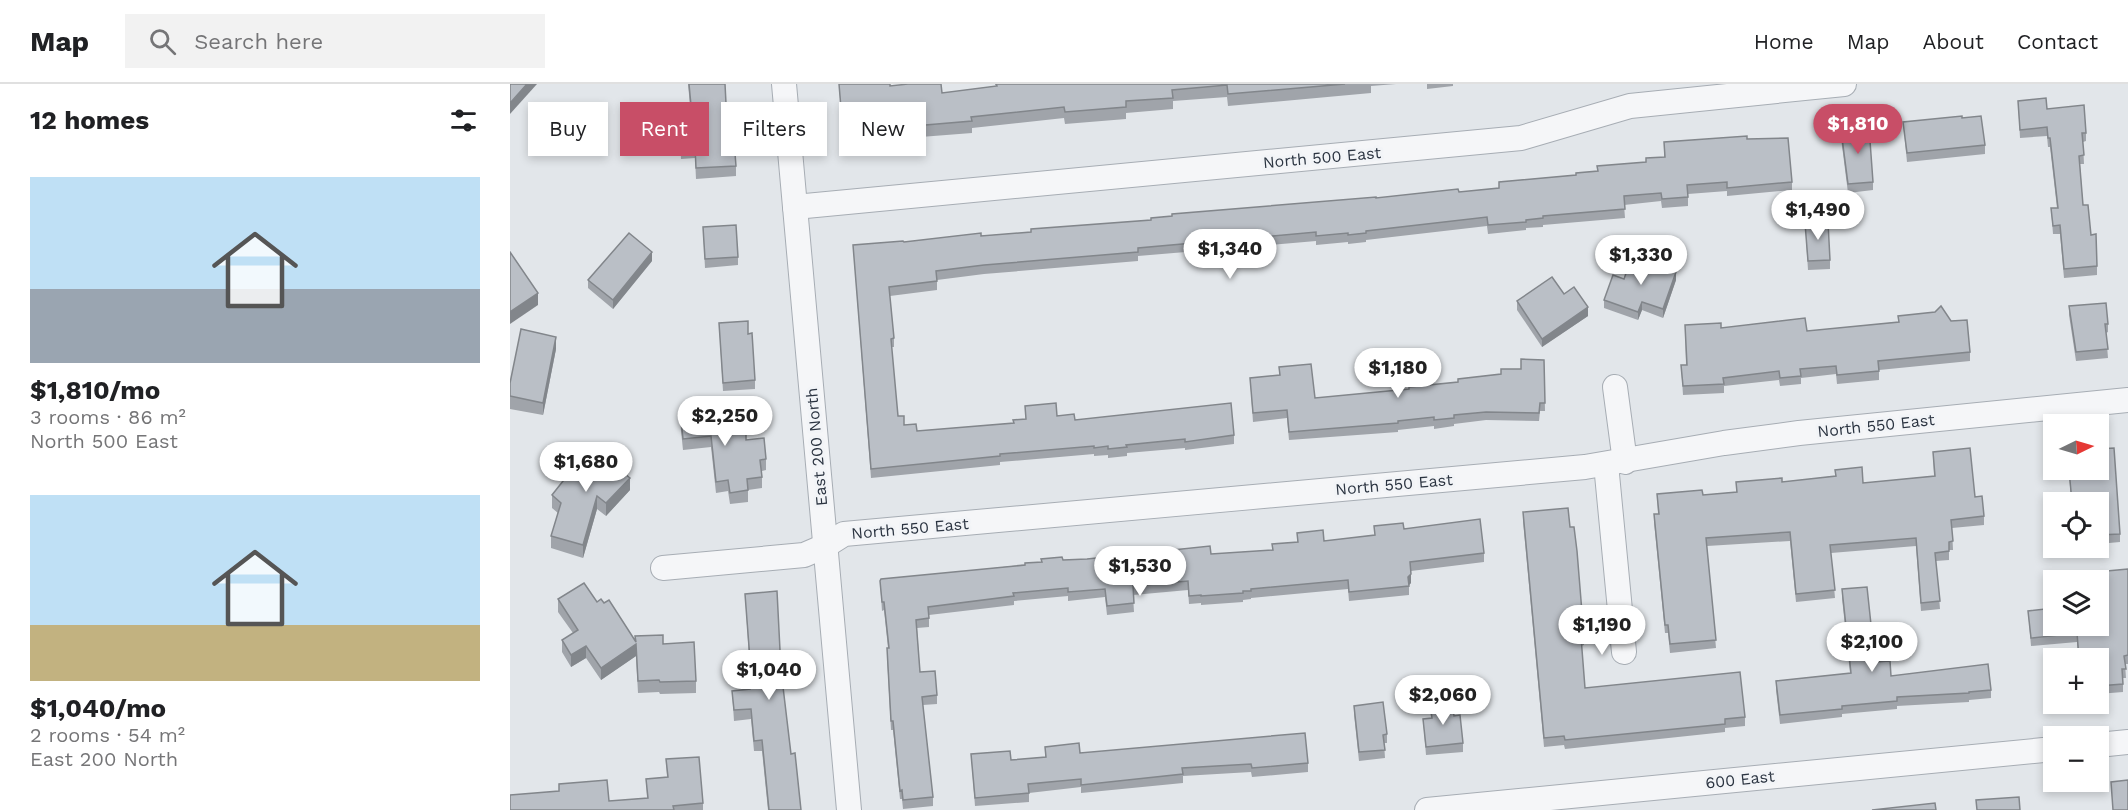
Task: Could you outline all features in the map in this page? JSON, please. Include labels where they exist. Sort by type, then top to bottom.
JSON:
[{"type":"street","name":"East 200 North","points":[[784,84],[849,810]]},
{"type":"street","name":"North 500 East","points":[[795,207],[1521,138],[1630,106],[1844,84]]},
{"type":"street","points":[[1615,387],[1624,652]]},
{"type":"street","name":"North 550 East","points":[[663,568],[804,555],[844,534],[1616,463],[1724,443],[1799,433],[2128,400]]},
{"type":"street","points":[[2109,744],[2128,742]]},
{"type":"street","name":"600 East","points":[[1427,810],[2043,750]]},
{"type":"building","points":[[510,84],[527,84],[510,103]]},
{"type":"building","points":[[689,84],[725,84],[726,102],[721,102],[721,156],[735,156],[736,166],[696,168],[695,156],[709,156],[709,102],[691,102]]},
{"type":"building","points":[[839,84],[890,84],[890,86],[941,84],[942,93],[997,86],[996,84],[1345,84],[1228,94],[1227,85],[1172,90],[1173,98],[1126,101],[1126,107],[1065,112],[1064,107],[971,117],[972,121],[926,125],[926,102],[840,102]]},
{"type":"building","points":[[2046,98],[2047,109],[2084,105],[2086,133],[2082,133],[2084,155],[2079,156],[2083,205],[2088,205],[2091,235],[2096,234],[2097,266],[2064,269],[2060,225],[2053,226],[2051,208],[2058,208],[2047,127],[2020,130],[2018,101]]},
{"type":"building","points":[[1962,116],[1962,118],[1981,116],[1985,145],[1907,153],[1903,122]]},
{"type":"building","points":[[1869,127],[1873,182],[1848,184],[1841,130]]},
{"type":"building","points":[[1747,136],[1747,139],[1788,138],[1792,182],[1727,188],[1727,182],[1687,185],[1688,197],[1662,199],[1661,193],[1624,196],[1625,209],[1543,216],[1543,218],[1526,220],[1526,222],[1488,225],[1487,217],[1348,235],[1348,233],[1316,236],[1316,232],[1138,248],[1138,252],[984,265],[936,271],[937,281],[889,287],[898,416],[904,416],[904,425],[916,424],[917,431],[1014,423],[1013,420],[1026,419],[1025,406],[1056,403],[1057,416],[1074,414],[1075,420],[1231,403],[1234,435],[1185,442],[1185,439],[1126,445],[1127,447],[1108,449],[1108,446],[1094,448],[1094,446],[1000,454],[1000,456],[871,469],[853,245],[981,233],[981,236],[1031,232],[1031,229],[1151,220],[1151,218],[1172,216],[1172,214],[1376,198],[1458,189],[1459,192],[1499,188],[1499,182],[1576,175],[1576,173],[1598,171],[1597,166],[1646,162],[1646,158],[1665,157],[1664,142]]},
{"type":"building","points":[[1828,222],[1830,260],[1808,261],[1805,223]]},
{"type":"building","points":[[736,225],[738,257],[705,259],[703,227]]},
{"type":"building","points":[[629,233],[652,252],[613,300],[588,280]]},
{"type":"building","points":[[510,252],[538,293],[510,312]]},
{"type":"building","points":[[1632,256],[1676,272],[1663,309],[1642,302],[1638,312],[1604,300],[1613,275],[1624,279]]},
{"type":"building","points":[[1552,277],[1564,294],[1574,287],[1588,307],[1542,339],[1517,301]]},
{"type":"building","points":[[2106,303],[2108,324],[2105,324],[2108,349],[2076,352],[2069,306]]},
{"type":"building","points":[[1941,306],[1951,321],[1967,320],[1970,352],[1878,361],[1879,371],[1837,375],[1836,366],[1800,369],[1801,376],[1780,378],[1779,371],[1723,378],[1724,384],[1683,386],[1681,365],[1687,365],[1685,325],[1721,323],[1721,328],[1805,318],[1807,331],[1899,322],[1898,316],[1935,312]]},
{"type":"building","points":[[748,321],[748,334],[752,333],[755,380],[723,383],[719,323]]},
{"type":"building","points":[[521,329],[556,337],[543,403],[510,396],[510,383]]},
{"type":"building","points":[[1521,359],[1544,360],[1545,403],[1540,403],[1539,413],[1486,412],[1454,415],[1454,418],[1434,420],[1434,417],[1398,421],[1398,423],[1289,432],[1287,410],[1253,413],[1250,378],[1280,375],[1279,367],[1311,364],[1315,398],[1409,389],[1409,387],[1458,382],[1458,379],[1501,374],[1501,369],[1521,369]]},
{"type":"building","points":[[722,405],[725,434],[746,432],[746,440],[764,438],[766,459],[760,460],[762,477],[747,479],[748,490],[730,493],[728,480],[716,482],[711,436],[683,439],[680,409]]},
{"type":"building","points":[[590,447],[598,453],[603,448],[609,451],[624,463],[619,469],[630,478],[606,503],[597,496],[583,545],[551,536],[561,503],[552,495]]},
{"type":"building","points":[[1970,448],[1975,497],[1982,496],[1984,516],[1951,520],[1953,541],[1949,542],[1949,551],[1935,553],[1940,601],[1921,603],[1916,538],[1830,545],[1835,590],[1796,594],[1790,532],[1706,538],[1716,640],[1670,644],[1668,625],[1665,625],[1654,514],[1659,514],[1657,494],[1702,490],[1703,495],[1737,492],[1736,482],[1782,478],[1782,482],[1836,476],[1835,470],[1862,467],[1863,483],[1935,476],[1933,452]]},
{"type":"building","points":[[2109,448],[2114,448],[2120,534],[2109,534],[2109,492],[2071,492],[2070,480],[2109,480]]},
{"type":"building","points":[[1568,508],[1570,527],[1574,527],[1577,551],[1584,637],[1581,637],[1585,688],[1740,672],[1745,717],[1725,719],[1725,724],[1565,740],[1564,736],[1544,738],[1523,512]]},
{"type":"building","points":[[1480,519],[1484,553],[1410,562],[1409,586],[1349,592],[1348,580],[1251,589],[1243,593],[1189,596],[1188,581],[1133,586],[1134,603],[1107,606],[1105,589],[1068,592],[1068,588],[1013,593],[1014,596],[928,607],[929,618],[916,620],[920,672],[935,671],[937,695],[922,697],[933,797],[903,800],[902,790],[900,791],[893,721],[891,721],[887,648],[889,648],[881,579],[1025,565],[1025,563],[1042,562],[1041,559],[1062,557],[1063,560],[1087,559],[1210,546],[1211,554],[1273,550],[1272,544],[1298,542],[1297,533],[1323,530],[1324,541],[1375,535],[1374,526],[1403,523],[1404,529]]},
{"type":"building","points":[[2128,569],[2128,655],[2124,656],[2126,669],[2122,669],[2123,684],[2109,685],[2109,648],[2078,648],[2077,636],[2109,636],[2109,571]]},
{"type":"building","points":[[584,583],[597,602],[601,599],[604,603],[609,600],[636,642],[635,636],[663,635],[663,644],[694,642],[696,681],[638,681],[636,644],[601,668],[586,646],[571,655],[562,640],[578,630],[558,599]]},
{"type":"building","points":[[1867,587],[1875,662],[1890,661],[1891,676],[1988,664],[1991,690],[1897,697],[1897,701],[1780,715],[1776,681],[1851,673],[1842,589]]},
{"type":"building","points":[[777,591],[781,670],[791,754],[795,753],[801,810],[769,810],[762,740],[754,741],[751,709],[734,710],[732,691],[750,689],[748,673],[751,673],[745,594]]},
{"type":"building","points":[[2043,609],[2043,636],[2049,636],[2031,638],[2028,611]]},
{"type":"building","points":[[1383,702],[1387,734],[1383,735],[1385,750],[1359,752],[1354,706]]},
{"type":"building","points":[[1452,702],[1454,716],[1460,715],[1463,743],[1426,747],[1423,719],[1432,718],[1430,704]]},
{"type":"building","points":[[1305,733],[1308,763],[1252,768],[1251,764],[1182,768],[1183,774],[1081,785],[1081,779],[1028,784],[1029,793],[975,798],[971,754],[1010,751],[1011,760],[1046,757],[1045,747],[1079,743],[1080,753]]},
{"type":"building","points":[[699,757],[703,803],[673,806],[674,810],[510,810],[510,795],[559,791],[559,784],[607,780],[609,801],[648,798],[646,779],[668,777],[666,759]]},
{"type":"building","points":[[2128,780],[2128,810],[2113,810],[2111,782]]},
{"type":"building","points":[[2019,797],[2020,810],[1977,810],[1976,800]]},
{"type":"building","points":[[1935,803],[1936,810],[1872,810]]}]
